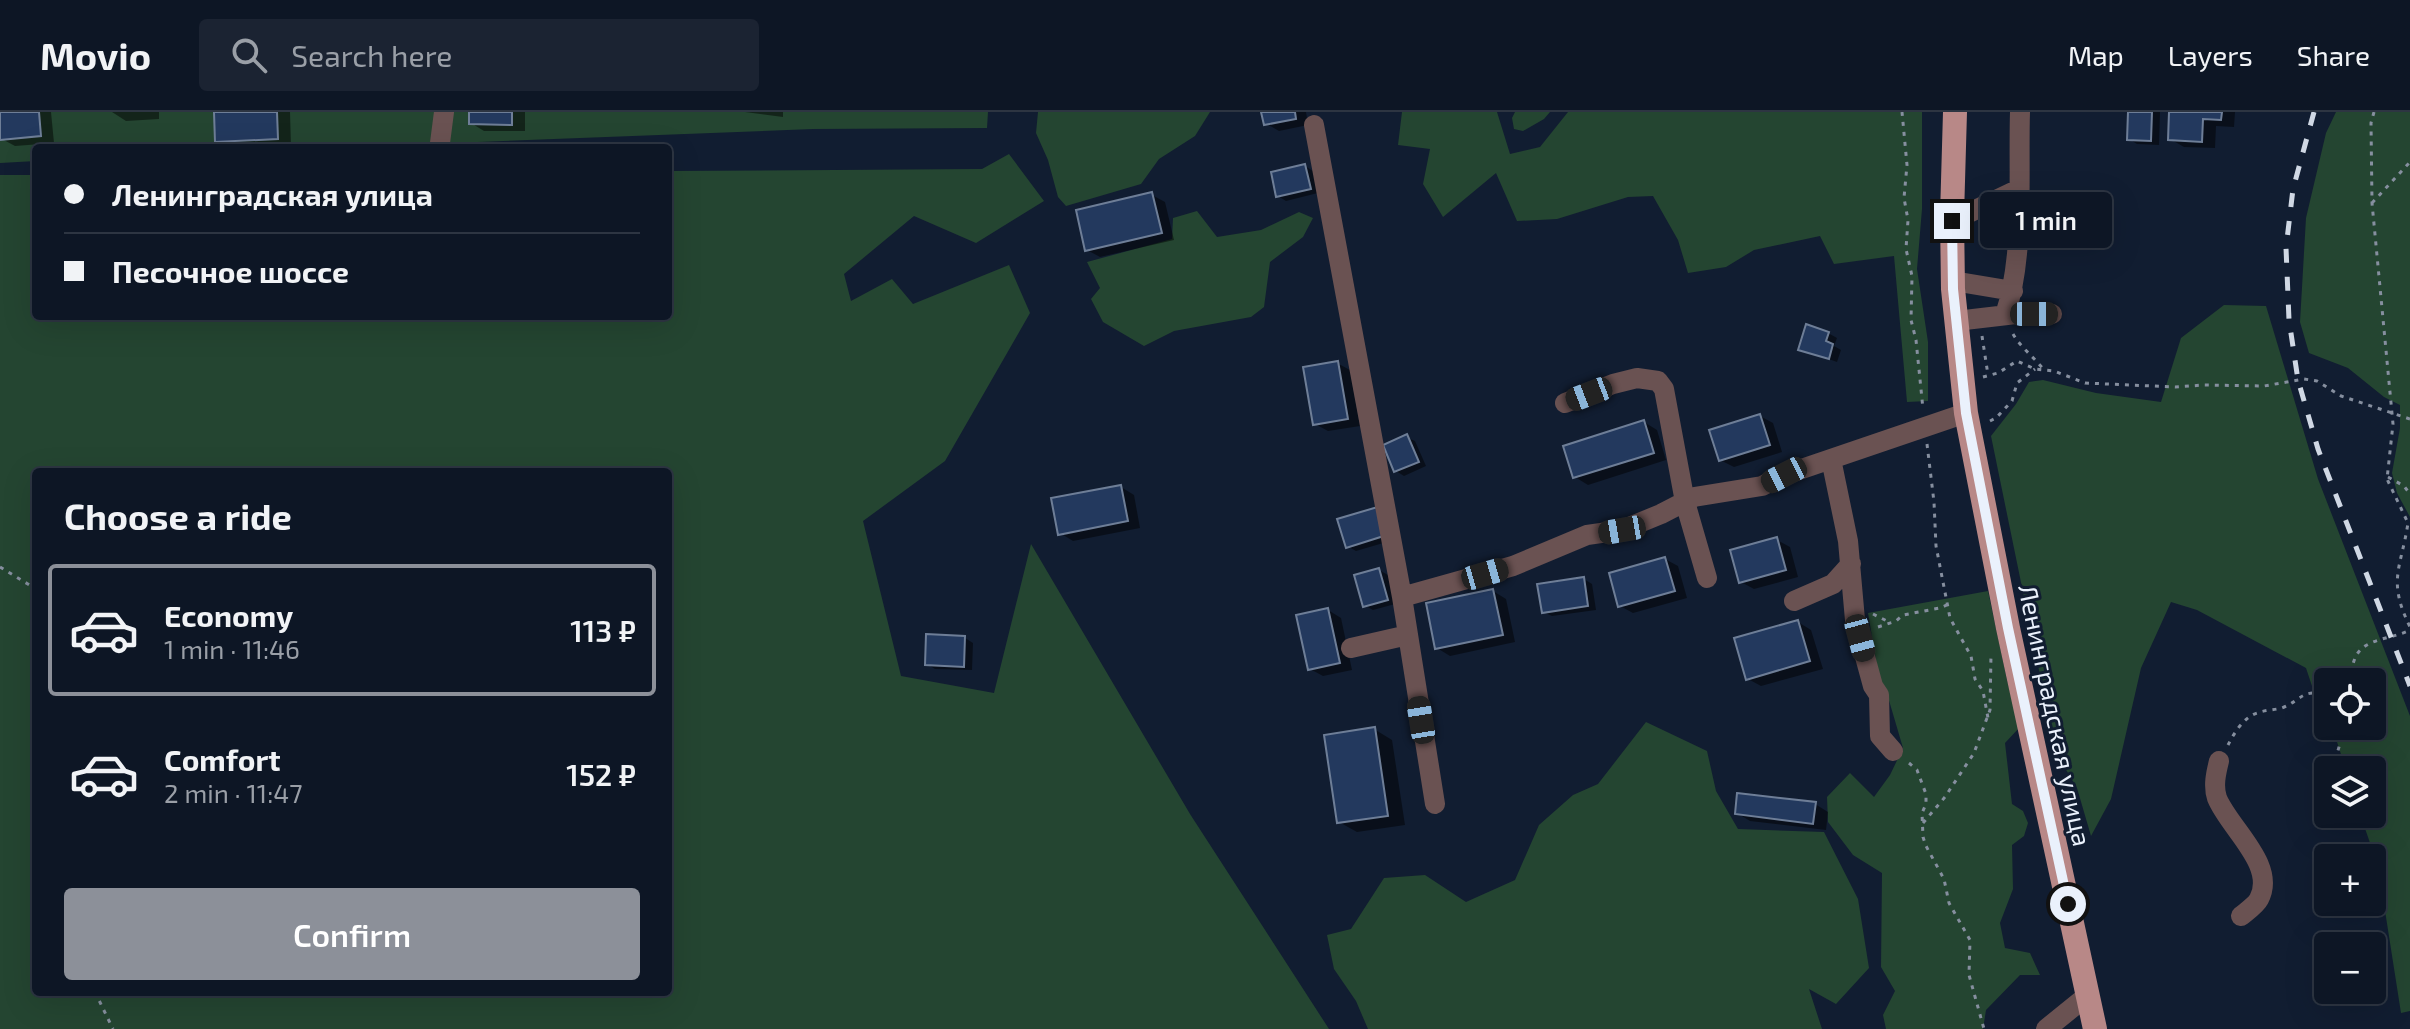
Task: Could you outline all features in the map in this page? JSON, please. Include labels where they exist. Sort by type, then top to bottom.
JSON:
[{"type":"main road","name":"Ленинградская улица","points":[[1955,112],[1953,281],[1968,319],[1976,418],[2005,613],[2095,1029]]},
{"type":"street","points":[[440,143],[444,112]]},
{"type":"street","points":[[2005,315],[2013,291],[2020,112]]},
{"type":"street","points":[[1314,125],[1402,597],[1435,804]]},
{"type":"street","points":[[1952,221],[2019,189]]},
{"type":"street","points":[[1953,281],[2013,291]]},
{"type":"street","points":[[1968,319],[2052,314]]},
{"type":"street","points":[[1565,403],[1637,378],[1658,381],[1664,389],[1685,502],[1707,578]]},
{"type":"street","points":[[1402,597],[1513,566],[1587,535],[1622,530],[1704,495],[1762,486],[1831,459],[1976,418]]},
{"type":"street","points":[[1831,459],[1851,564],[1858,633],[1873,686],[1879,695],[1880,736],[1893,751]]},
{"type":"street","points":[[1794,601],[1833,584],[1851,564]]},
{"type":"street","points":[[1351,648],[1408,635]]},
{"type":"street","points":[[2219,761],[2215,777],[2216,797],[2253,853],[2261,868],[2264,884],[2259,901],[2241,916]]},
{"type":"street","points":[[2046,1029],[2088,995]]},
{"type":"path","points":[[2352,668],[2357,654],[2365,645],[2401,635],[2410,628],[2396,588],[2408,523],[2387,476],[2393,437],[2372,203],[2371,123],[2374,112]]},
{"type":"path","points":[[2372,203],[2410,162]]},
{"type":"path","points":[[2005,315],[2020,346],[2031,353],[2044,370]]},
{"type":"path","points":[[1968,319],[1988,375]]},
{"type":"path","points":[[1981,377],[1998,373],[2017,361],[2085,383],[2175,387],[2264,386],[2304,379],[2317,381],[2341,396],[2410,419]]},
{"type":"path","points":[[1976,418],[1996,418],[2012,401],[2017,383],[2035,369]]},
{"type":"path","points":[[2387,476],[2404,486],[2410,494]]},
{"type":"path","points":[[0,567],[32,587]]},
{"type":"path","points":[[1858,633],[1896,621],[1903,615],[1949,604]]},
{"type":"path","points":[[1922,824],[1945,797],[1974,753],[1986,723],[1990,710],[1992,646]]},
{"type":"path","points":[[2219,761],[2232,736],[2249,716],[2281,708],[2298,697],[2314,693]]},
{"type":"path","points":[[1893,751],[1917,770],[1926,794],[1922,813],[1926,846],[1944,879],[1949,903],[1970,940],[1969,975],[1984,1029]]},
{"type":"path","points":[[97,996],[113,1029]]},
{"type":"green space","points":[[0,112],[988,112],[987,128],[813,129],[426,144],[32,144],[32,161],[0,163]]},
{"type":"green space","points":[[1038,112],[1210,112],[1195,136],[1159,159],[1141,184],[1066,206],[1058,197],[1048,160],[1036,133]]},
{"type":"green space","points":[[1402,112],[1497,112],[1510,154],[1540,147],[1568,112],[1922,112],[1922,209],[1917,269],[1928,342],[1928,401],[1907,402],[1894,256],[1834,264],[1820,236],[1754,250],[1726,267],[1688,273],[1678,240],[1653,196],[1628,197],[1557,219],[1517,221],[1496,173],[1443,217],[1423,184],[1430,149],[1398,145]]},
{"type":"green space","points":[[1515,112],[1550,112],[1523,131],[1514,129],[1512,118]]},
{"type":"green space","points":[[2336,112],[2410,112],[2410,517],[2397,493],[2392,473],[2400,428],[2400,405],[2384,397],[2348,368],[2309,353],[2300,322],[2306,218],[2326,133]]},
{"type":"green space","points":[[1009,154],[1044,201],[976,243],[914,216],[844,274],[851,301],[892,279],[913,304],[1009,265],[1030,313],[945,461],[863,521],[901,676],[994,693],[1031,544],[1190,814],[1329,1029],[0,1029],[0,175],[32,175],[32,320],[672,320],[672,171],[982,169]]},
{"type":"green space","points":[[1197,211],[1217,237],[1261,230],[1299,212],[1313,218],[1303,237],[1270,262],[1264,307],[1251,317],[1174,331],[1144,346],[1103,322],[1091,299],[1100,288],[1087,262],[1172,239],[1173,218]]},
{"type":"green space","points":[[2224,305],[2266,306],[2318,479],[2410,716],[2410,1011],[2401,1013],[2386,916],[2386,844],[2370,844],[2365,828],[2386,828],[2386,756],[2342,756],[2336,740],[2386,740],[2386,668],[2314,668],[2314,692],[2306,668],[2197,610],[2171,602],[2141,668],[2111,799],[2091,836],[2077,788],[2056,753],[1991,436],[2029,382],[2043,380],[2096,393],[2161,402],[2181,338]]},
{"type":"green space","points":[[1988,591],[2019,728],[2005,743],[2012,804],[2023,811],[2028,823],[2024,836],[2012,845],[2013,889],[2000,923],[2005,948],[2030,953],[2040,975],[2020,975],[1986,1010],[1983,1029],[1886,1029],[1883,1015],[1895,991],[1881,967],[1882,873],[1853,855],[1828,822],[1827,797],[1850,773],[1874,797],[1890,775],[1903,748],[1879,678],[1868,613]]},
{"type":"green space","points":[[1646,722],[1707,751],[1716,791],[1738,829],[1824,832],[1858,899],[1869,968],[1836,1004],[1809,989],[1822,1029],[1368,1029],[1356,1001],[1334,969],[1327,935],[1351,929],[1384,878],[1425,875],[1466,902],[1515,880],[1539,825],[1573,795],[1598,784]]},
{"type":"building","points":[[0,112],[39,112],[41,136],[0,140]]},
{"type":"building","points":[[214,112],[277,112],[278,139],[215,142]]},
{"type":"building","points":[[469,112],[512,112],[512,125],[469,124]]},
{"type":"building","points":[[1261,112],[1295,112],[1296,119],[1264,125]]},
{"type":"building","points":[[2128,112],[2152,112],[2151,141],[2127,140]]},
{"type":"building","points":[[2169,112],[2222,112],[2221,120],[2203,119],[2202,142],[2168,140]]},
{"type":"building","points":[[1305,164],[1311,189],[1276,197],[1271,172]]},
{"type":"building","points":[[1152,192],[1162,233],[1085,251],[1076,210]]},
{"type":"building","points":[[1806,324],[1829,332],[1826,341],[1833,344],[1829,359],[1798,350]]},
{"type":"building","points":[[1338,361],[1348,419],[1313,425],[1303,367]]},
{"type":"building","points":[[1760,414],[1770,445],[1719,461],[1709,430]]},
{"type":"building","points":[[1644,420],[1654,453],[1573,478],[1563,446]]},
{"type":"building","points":[[1407,434],[1419,462],[1394,472],[1383,445]]},
{"type":"building","points":[[1121,485],[1128,521],[1058,535],[1051,498]]},
{"type":"building","points":[[1381,506],[1390,534],[1346,548],[1337,519]]},
{"type":"building","points":[[1777,537],[1786,570],[1739,583],[1730,550]]},
{"type":"building","points":[[1665,557],[1675,591],[1618,607],[1609,573]]},
{"type":"building","points":[[1379,568],[1388,600],[1363,607],[1354,575]]},
{"type":"building","points":[[1584,577],[1588,606],[1542,613],[1537,584]]},
{"type":"building","points":[[1493,589],[1503,635],[1435,649],[1426,603]]},
{"type":"building","points":[[1328,608],[1340,663],[1308,670],[1296,615]]},
{"type":"building","points":[[1798,620],[1810,661],[1746,680],[1734,638]]},
{"type":"building","points":[[926,634],[965,636],[964,667],[925,665]]},
{"type":"building","points":[[1375,727],[1388,816],[1337,823],[1324,735]]},
{"type":"building","points":[[1737,793],[1816,802],[1813,824],[1735,814]]},
{"type":"railway","points":[[2314,112],[2293,189],[2286,248],[2289,320],[2298,380],[2318,449],[2410,686]]},
{"type":"route","points":[[1952,221],[1953,289],[1966,413],[2008,628],[2068,904]]}]
